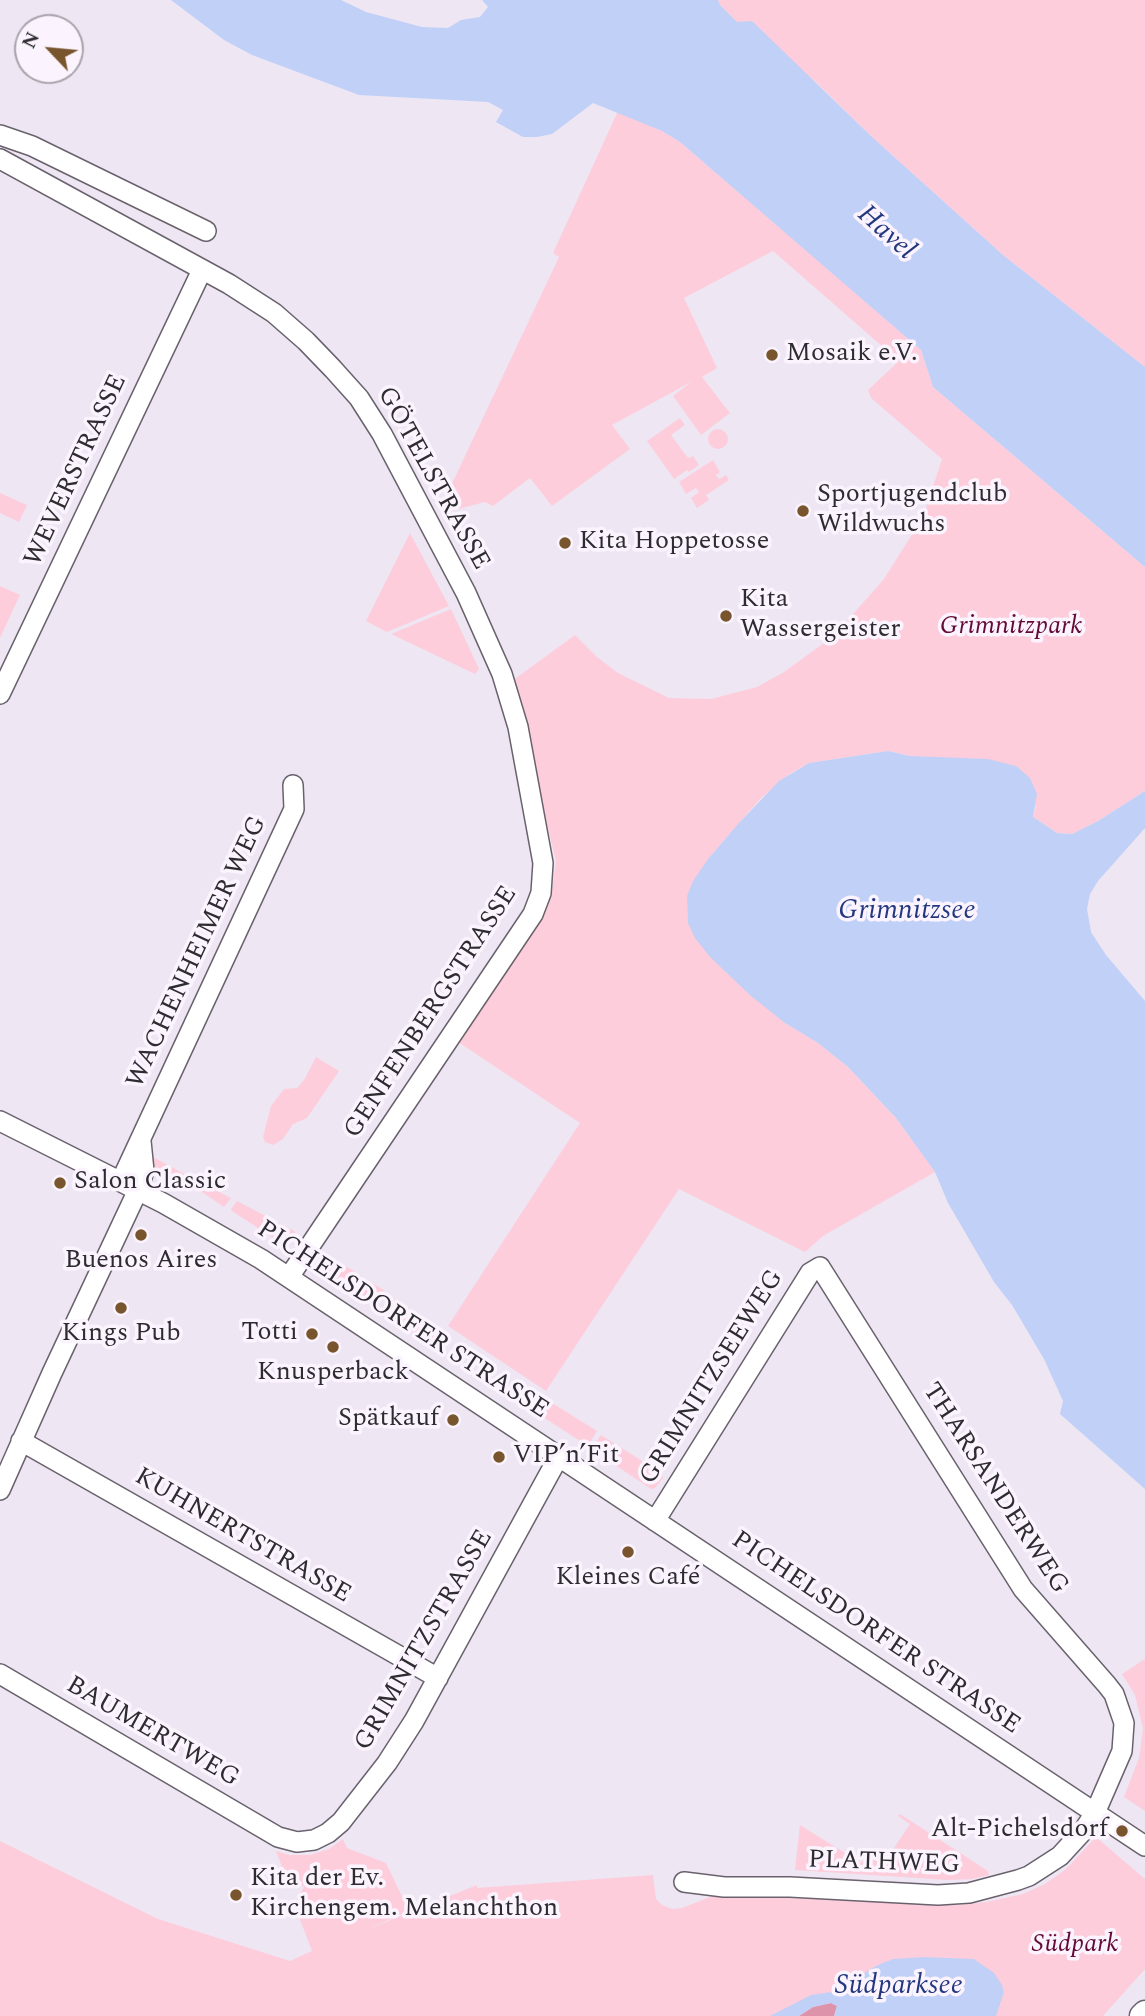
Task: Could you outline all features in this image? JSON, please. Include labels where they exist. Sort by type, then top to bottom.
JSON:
[{"type":"street","points":[[0,135],[32,146],[206,231]]},
{"type":"street","name":"GÖTELSTRASSE","points":[[0,159],[229,284],[274,313],[306,341],[359,398],[382,434],[466,593],[502,674]]},
{"type":"street","name":"WEVERSTRASSE","points":[[0,694],[202,270]]},
{"type":"street","name":"GENFENBERGSTRASSE","points":[[289,1277],[533,914],[541,892],[543,863],[531,793],[518,727],[502,674]]},
{"type":"street","name":"WACHENHEIMER WEG","points":[[0,1487],[130,1185],[141,1140],[294,809],[293,785]]},
{"type":"street","name":"PICHELSDORFER STRASSE","points":[[0,1121],[214,1230],[289,1277],[1145,1846]]},
{"type":"street","name":"GRIMNITZSEEWEG","points":[[655,1521],[810,1273],[820,1267]]},
{"type":"street","name":"THARSANDERWEG","points":[[820,1267],[1023,1589],[1114,1694],[1124,1723],[1122,1751],[1094,1812]]},
{"type":"street","name":"KUHNERTSTRASSE","points":[[20,1441],[438,1678]]},
{"type":"street","name":"GRIMNITZSTRASSE","points":[[278,1837],[297,1842],[314,1840],[328,1833],[341,1822],[387,1763],[438,1678],[559,1456]]},
{"type":"street","name":"BAUMERTWEG","points":[[0,1674],[278,1837]]},
{"type":"street","name":"PLATHWEG","points":[[684,1882],[938,1895],[969,1893],[1018,1880],[1050,1864],[1072,1845],[1094,1812]]},
{"type":"green space","points":[[718,0],[1145,0],[1145,367],[1003,255],[871,136],[816,82],[737,22]]},
{"type":"green space","name":"Grimnitzpark","points":[[618,111],[680,142],[857,294],[921,350],[933,387],[1145,567],[1145,791],[1072,834],[1057,833],[1033,817],[1036,806],[910,756],[888,751],[809,763],[791,773],[761,798],[708,859],[785,1023],[818,1043],[848,1067],[896,1118],[935,1172],[823,1236],[805,1252],[679,1189],[546,1391],[448,1326],[580,1123],[458,1042],[543,916],[552,890],[556,861],[512,681],[575,635],[618,673],[669,698],[711,699],[757,687],[784,672],[824,643],[884,579],[923,517],[942,459],[871,398],[868,390],[899,361],[773,251],[684,298],[717,368],[702,377],[730,413],[701,435],[673,396],[691,382],[612,425],[630,449],[552,506],[530,478],[493,506],[485,502],[458,509],[448,492],[559,257],[553,253]]},
{"type":"green space","points":[[680,418],[685,425],[671,435],[688,458],[693,456],[699,465],[674,479],[647,441]]},
{"type":"green space","points":[[714,429],[722,429],[728,439],[722,449],[714,449],[708,443],[708,435]]},
{"type":"green space","points":[[713,460],[720,472],[716,475],[719,479],[726,475],[729,480],[706,495],[709,500],[697,508],[691,498],[699,492],[696,488],[686,494],[679,482]]},
{"type":"green space","points":[[0,493],[27,505],[19,522],[0,513]]},
{"type":"green space","points":[[410,533],[449,606],[387,632],[366,621]]},
{"type":"green space","points":[[0,586],[20,595],[0,638]]},
{"type":"green space","points":[[451,609],[479,669],[475,674],[391,634]]},
{"type":"green space","points":[[316,1057],[339,1071],[307,1118],[293,1124],[283,1139],[273,1145],[265,1142],[263,1137],[271,1106],[284,1089],[297,1088]]},
{"type":"green space","points":[[153,1157],[199,1182],[198,1186],[195,1189],[155,1169]]},
{"type":"green space","points":[[205,1185],[231,1198],[224,1207],[202,1192]]},
{"type":"green space","points":[[237,1201],[296,1234],[288,1245],[284,1245],[232,1211]]},
{"type":"green space","points":[[325,1253],[385,1291],[382,1298],[375,1305],[354,1290],[356,1286],[349,1281],[346,1285],[320,1269],[319,1263]]},
{"type":"green space","points":[[389,1296],[446,1333],[436,1346],[381,1310]]},
{"type":"green space","points":[[544,1398],[597,1431],[588,1446],[532,1410],[538,1400]]},
{"type":"green space","points":[[601,1435],[661,1473],[663,1478],[655,1488],[651,1489],[591,1449]]},
{"type":"green space","points":[[1145,1659],[1145,1811],[1124,1797],[1139,1758],[1143,1729],[1135,1695],[1122,1674]]},
{"type":"green space","points":[[900,1814],[988,1871],[989,1875],[947,1880],[795,1870],[800,1825],[861,1863],[866,1856],[871,1859],[875,1853],[886,1860],[910,1824],[898,1816]]},
{"type":"green space","name":"Südpark","points":[[1096,1837],[1145,1879],[1145,1969],[1103,2016],[0,2016],[0,1841],[158,1919],[290,1961],[312,1951],[294,1904],[304,1887],[286,1877],[276,1851],[289,1855],[310,1855],[329,1849],[343,1839],[347,1848],[386,1863],[409,1911],[364,1931],[477,1885],[477,1888],[653,1875],[656,1899],[672,1909],[682,1908],[715,1895],[959,1905],[986,1902],[1023,1894],[1045,1884],[1066,1869]]},
{"type":"shaded area","points":[[831,2003],[837,2006],[834,2016],[799,2016],[813,2007]]},
{"type":"water","name":"Havel","points":[[171,0],[341,0],[366,12],[422,27],[448,28],[461,20],[480,17],[488,7],[482,0],[718,0],[737,22],[752,21],[871,136],[1003,255],[1145,367],[1145,567],[933,387],[921,350],[680,142],[662,131],[593,103],[552,134],[523,137],[496,122],[503,110],[488,102],[359,95],[252,55],[224,40]]},
{"type":"water","name":"Grimnitzsee","points":[[888,751],[910,756],[988,759],[1016,766],[1030,778],[1037,794],[1033,817],[1057,833],[1072,834],[1145,791],[1145,828],[1098,881],[1090,894],[1087,909],[1091,932],[1106,955],[1145,1001],[1145,1489],[1060,1414],[1063,1401],[1044,1359],[1012,1305],[994,1282],[948,1203],[935,1172],[896,1118],[848,1067],[751,996],[710,957],[695,938],[688,923],[687,896],[693,881],[738,824],[779,781],[809,763]]},
{"type":"water","name":"Südparksee","points":[[893,1959],[974,1959],[994,1973],[1004,1992],[996,2016],[834,2016],[837,2006],[831,2003],[813,2007],[799,2016],[770,2016],[811,1995],[845,1990],[861,1975]]},
{"type":"place","name":"Mosaik e.V.","points":[[772,355]]},
{"type":"place","name":"Sportjugendclub Wildwuchs","points":[[803,511]]},
{"type":"place","name":"Kita Hoppetosse","points":[[565,543]]},
{"type":"place","name":"Kita Wassergeister","points":[[726,616]]},
{"type":"place","name":"Salon Classic","points":[[60,1183]]},
{"type":"place","name":"Buenos Aires","points":[[141,1235]]},
{"type":"place","name":"Kings Pub","points":[[121,1308]]},
{"type":"place","name":"Totti","points":[[312,1334]]},
{"type":"place","name":"Knusperback","points":[[333,1347]]},
{"type":"place","name":"Spätkauf","points":[[453,1420]]},
{"type":"place","name":"VIP’n’Fit","points":[[499,1457]]},
{"type":"place","name":"Kleines Café","points":[[628,1552]]},
{"type":"place","name":"Alt-Pichelsdorf","points":[[1122,1831]]},
{"type":"place","name":"Kita der Ev. Kirchengem. Melanchthon","points":[[236,1895]]}]
